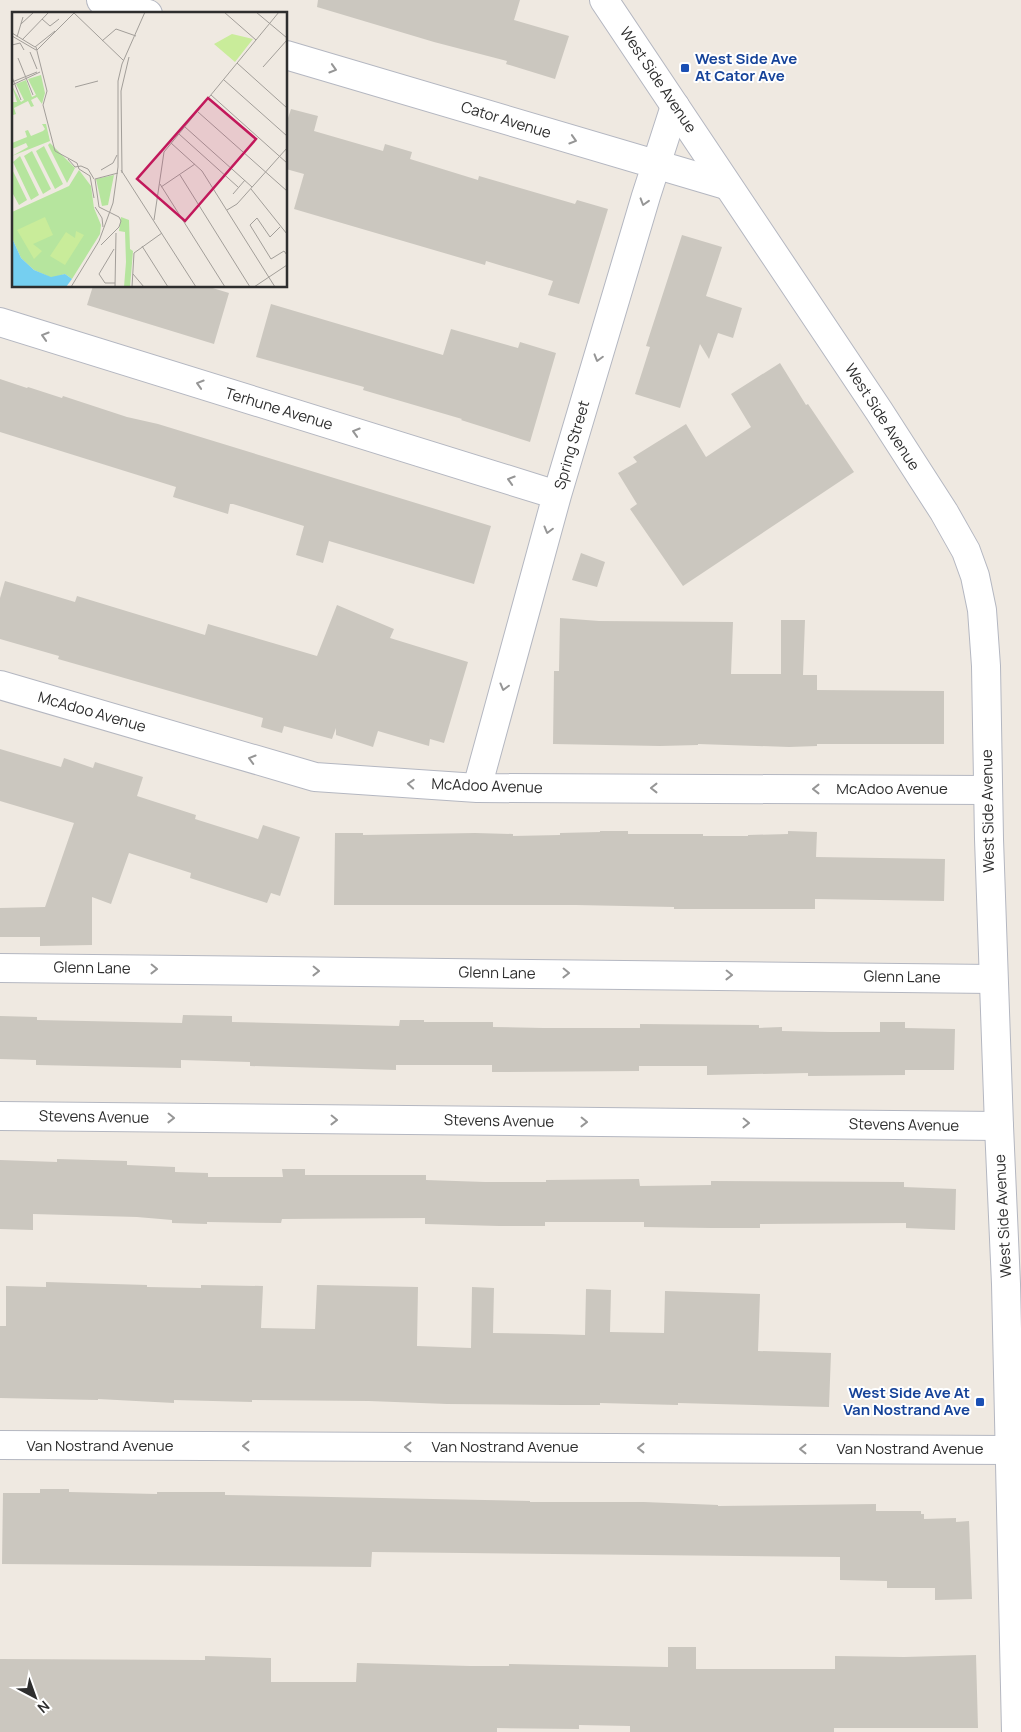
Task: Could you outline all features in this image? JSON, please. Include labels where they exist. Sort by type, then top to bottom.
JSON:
[{"type":"street","points":[[101,0],[141,12]]},
{"type":"street","name":"West Side Avenue","points":[[604,0],[879,411],[944,512],[966,551],[975,576],[982,610],[986,666],[987,790],[993,979],[1006,1284],[1016,1732]]},
{"type":"street","name":"Cator Avenue","points":[[288,56],[726,185]]},
{"type":"street","name":"Spring Street","points":[[477,788],[557,495],[656,164],[676,106]]},
{"type":"street","name":"Terhune Avenue","points":[[0,322],[557,495]]},
{"type":"street","name":"McAdoo Avenue","points":[[0,684],[314,777],[477,788],[987,790]]},
{"type":"street","name":"Glenn Lane","points":[[0,968],[993,979]]},
{"type":"street","name":"Stevens Avenue","points":[[0,1116],[999,1126]]},
{"type":"street","name":"Van Nostrand Avenue","points":[[0,1445],[1010,1450]]},
{"type":"building","points":[[318,0],[520,0],[514,20],[569,36],[555,79],[506,64],[507,61],[434,42],[317,7]]},
{"type":"building","points":[[291,109],[318,116],[314,131],[383,151],[385,144],[412,152],[410,159],[478,180],[479,176],[575,204],[577,200],[608,209],[579,304],[548,295],[553,281],[486,261],[485,265],[294,209],[304,174],[288,170],[288,118]]},
{"type":"building","points":[[682,235],[722,247],[706,296],[742,308],[733,338],[718,333],[709,359],[700,344],[680,408],[635,394],[650,347],[646,346]]},
{"type":"building","points":[[92,288],[213,288],[229,293],[214,344],[87,305]]},
{"type":"building","points":[[271,304],[443,355],[451,329],[518,348],[520,342],[556,353],[530,442],[462,419],[363,390],[364,387],[256,357]]},
{"type":"building","points":[[780,363],[806,405],[808,404],[854,472],[683,586],[630,509],[637,504],[618,473],[637,462],[633,457],[686,424],[706,457],[751,427],[731,394]]},
{"type":"building","points":[[0,379],[62,398],[63,396],[127,417],[158,424],[491,526],[474,584],[329,541],[323,563],[296,555],[304,526],[233,504],[230,504],[228,514],[173,497],[176,487],[0,432]]},
{"type":"building","points":[[581,553],[605,562],[597,587],[572,580]]},
{"type":"building","points":[[5,581],[75,602],[77,596],[205,635],[208,624],[317,656],[337,605],[394,629],[390,638],[468,662],[444,743],[430,739],[429,746],[378,731],[373,747],[336,735],[336,728],[332,739],[284,726],[282,733],[261,727],[263,718],[58,659],[59,656],[0,639],[0,598]]},
{"type":"building","points":[[560,618],[599,621],[733,622],[731,674],[781,674],[781,620],[805,620],[803,675],[817,675],[817,690],[944,691],[944,744],[817,744],[817,746],[789,747],[698,744],[660,746],[553,744],[554,671],[559,671]]},
{"type":"building","points":[[0,749],[61,767],[64,758],[93,768],[95,762],[143,777],[137,796],[196,815],[195,819],[258,839],[263,825],[300,837],[280,896],[271,893],[267,903],[190,878],[191,873],[129,853],[111,904],[92,897],[92,945],[40,946],[40,937],[0,937],[0,908],[45,907],[74,823],[0,801]]},
{"type":"building","points":[[628,831],[628,834],[703,834],[703,836],[788,834],[788,831],[817,832],[816,857],[945,859],[944,901],[815,899],[815,909],[674,909],[674,907],[576,905],[334,905],[335,833],[363,833],[363,835],[475,833],[513,834],[513,836],[560,835],[560,833]]},
{"type":"building","points":[[183,1015],[232,1016],[232,1022],[399,1026],[400,1020],[424,1020],[424,1022],[493,1022],[493,1027],[543,1028],[640,1028],[640,1024],[759,1025],[759,1028],[782,1027],[782,1031],[831,1032],[880,1032],[880,1022],[905,1022],[905,1028],[955,1029],[954,1070],[905,1070],[905,1075],[808,1076],[808,1073],[707,1075],[707,1066],[639,1066],[639,1071],[492,1072],[492,1065],[396,1065],[396,1070],[250,1066],[250,1062],[181,1060],[181,1068],[36,1065],[36,1060],[0,1059],[0,1016],[37,1017],[37,1020],[182,1023]]},
{"type":"building","points":[[57,1159],[127,1161],[127,1165],[175,1167],[175,1172],[208,1173],[208,1177],[283,1177],[282,1169],[305,1169],[305,1175],[426,1175],[426,1180],[485,1182],[639,1179],[640,1186],[711,1185],[711,1181],[904,1182],[904,1187],[956,1189],[955,1230],[906,1228],[906,1223],[760,1224],[760,1228],[644,1227],[644,1222],[545,1222],[545,1226],[499,1226],[425,1224],[425,1218],[282,1219],[281,1223],[207,1222],[207,1224],[172,1223],[172,1220],[137,1217],[33,1214],[33,1230],[0,1229],[0,1160],[57,1162]]},
{"type":"building","points":[[46,1282],[201,1288],[201,1285],[263,1286],[261,1328],[315,1329],[317,1285],[418,1287],[417,1346],[471,1348],[472,1287],[494,1288],[493,1333],[585,1335],[586,1289],[611,1290],[610,1332],[664,1333],[665,1291],[760,1294],[758,1351],[831,1353],[829,1407],[678,1403],[678,1405],[600,1403],[600,1405],[563,1405],[252,1400],[252,1402],[174,1400],[174,1403],[98,1399],[0,1398],[0,1326],[6,1326],[6,1286],[46,1287]]},
{"type":"building","points":[[40,1489],[69,1489],[69,1492],[157,1494],[157,1492],[225,1492],[225,1495],[530,1502],[644,1502],[718,1506],[876,1504],[876,1511],[921,1511],[921,1514],[924,1514],[924,1519],[956,1518],[956,1522],[969,1521],[972,1599],[935,1600],[935,1588],[887,1588],[887,1581],[840,1580],[840,1557],[372,1552],[371,1567],[2,1564],[3,1493],[40,1493]]},
{"type":"building","points":[[668,1647],[696,1647],[696,1669],[835,1669],[835,1656],[976,1655],[978,1728],[834,1728],[834,1732],[630,1732],[630,1726],[579,1725],[579,1729],[497,1728],[497,1732],[0,1732],[0,1659],[205,1660],[205,1656],[271,1658],[271,1682],[356,1682],[357,1663],[470,1666],[509,1666],[509,1664],[668,1667]]},
{"type":"place","name":"West Side Ave At Cator Ave","points":[[685,68]]},
{"type":"place","name":"West Side Ave At Van Nostrand Ave","points":[[980,1402]]}]
